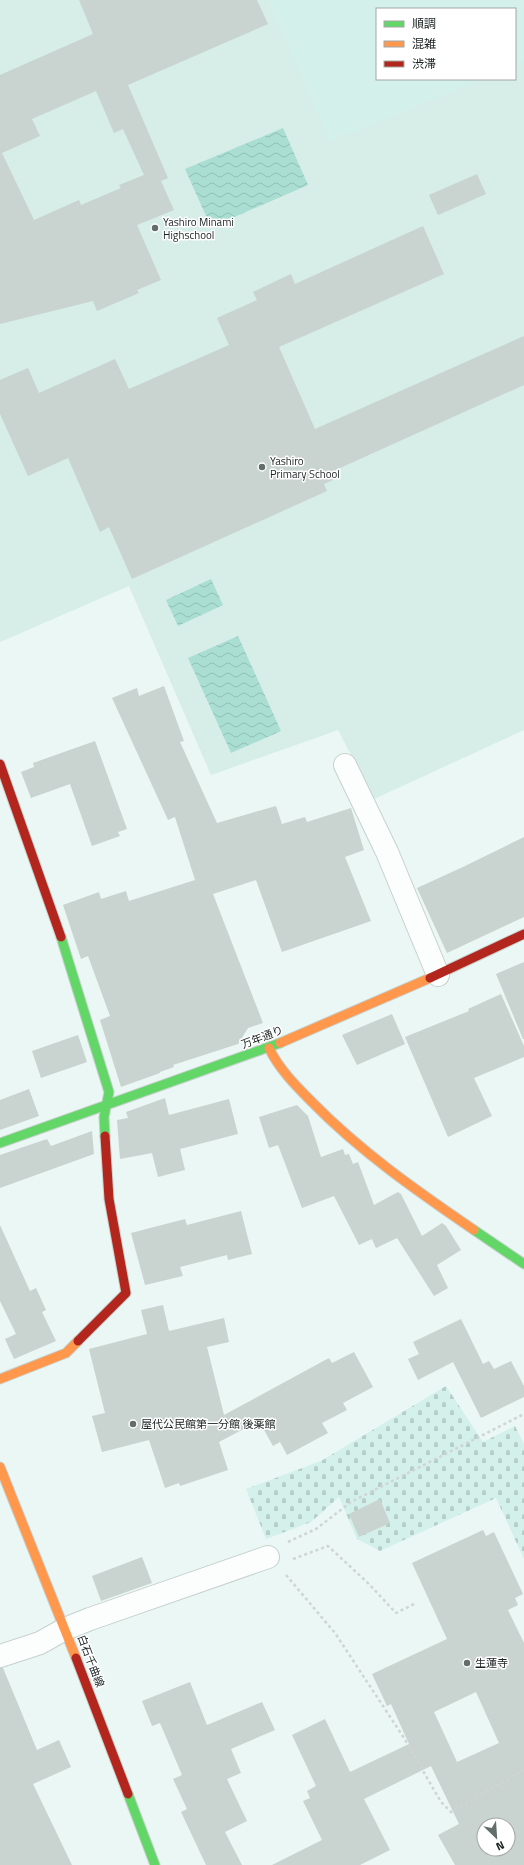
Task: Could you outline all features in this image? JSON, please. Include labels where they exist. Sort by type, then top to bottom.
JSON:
[{"type":"street","points":[[0,764],[15,802],[72,972],[109,1092],[104,1117],[109,1199],[126,1293],[66,1353],[0,1379]]},
{"type":"street","points":[[345,765],[387,852],[438,975]]},
{"type":"street","name":"万年通り","points":[[0,1143],[269,1048],[438,975],[524,934]]},
{"type":"street","points":[[269,1048],[276,1064],[316,1107],[356,1144],[405,1181],[524,1264]]},
{"type":"street","name":"白石千曲線","points":[[0,1467],[66,1629],[155,1865]]},
{"type":"street","points":[[0,1656],[40,1643],[66,1629],[271,1562]]},
{"type":"path","points":[[524,1414],[351,1502],[316,1528],[269,1550],[271,1562],[290,1578],[335,1633],[404,1738],[441,1802],[452,1812],[524,1770]]},
{"type":"path","points":[[271,1562],[328,1546],[369,1584],[396,1613],[416,1603]]},
{"type":"shaded area","name":"Yashiro Primary School","points":[[0,0],[524,0],[524,730],[374,799],[338,730],[211,775],[129,586],[0,642]]},
{"type":"green space","points":[[268,0],[524,0],[524,62],[516,66],[516,8],[376,8],[376,80],[481,80],[330,141]]},
{"type":"green space","points":[[446,1386],[483,1442],[515,1426],[524,1444],[524,1559],[496,1498],[380,1551],[357,1539],[339,1497],[311,1522],[266,1539],[246,1489],[321,1461]]},
{"type":"water","points":[[283,128],[308,185],[211,227],[185,169]]},
{"type":"water","points":[[211,579],[223,605],[178,626],[166,600]]},
{"type":"water","points":[[238,636],[281,731],[231,753],[188,658]]},
{"type":"building","points":[[79,0],[257,0],[268,24],[128,85],[168,178],[161,181],[174,210],[137,225],[161,280],[137,290],[139,293],[97,311],[93,301],[0,324],[0,75],[93,34]],"holes":[[[96,91],[114,133],[123,129],[144,175],[119,185],[121,188],[81,205],[79,200],[34,220],[2,153],[40,136],[32,119]]]},
{"type":"building","points":[[477,174],[486,194],[438,215],[429,195]]},
{"type":"building","points":[[423,226],[444,274],[279,347],[315,429],[524,336],[524,385],[329,473],[333,480],[324,484],[327,491],[132,579],[109,527],[100,532],[68,458],[28,476],[0,414],[0,380],[28,368],[39,393],[115,359],[129,389],[229,345],[217,318],[257,300],[253,292],[291,274],[295,284]]},
{"type":"building","points":[[164,686],[184,741],[180,742],[217,823],[276,806],[282,824],[305,817],[307,822],[351,808],[364,850],[345,857],[371,921],[282,952],[256,880],[213,894],[263,1023],[248,1028],[238,1044],[173,1065],[174,1067],[160,1073],[121,1087],[100,1020],[110,1016],[88,956],[81,959],[63,905],[99,892],[101,899],[126,891],[129,901],[195,880],[175,817],[168,820],[112,698],[137,688],[139,696]]},
{"type":"building","points":[[95,741],[127,829],[118,832],[120,836],[92,846],[70,784],[31,798],[21,772],[34,767],[33,763]]},
{"type":"building","points":[[524,837],[524,917],[447,953],[417,888]]},
{"type":"building","points":[[524,962],[524,1039],[523,1039],[496,974]]},
{"type":"building","points":[[501,994],[524,1046],[524,1057],[474,1078],[492,1116],[448,1137],[405,1037],[469,1011],[468,1009]]},
{"type":"building","points":[[392,1014],[405,1044],[357,1065],[342,1035]]},
{"type":"building","points":[[78,1035],[87,1062],[41,1078],[32,1051]]},
{"type":"building","points":[[29,1089],[39,1116],[0,1130],[0,1100]]},
{"type":"building","points":[[165,1098],[169,1115],[229,1099],[238,1134],[180,1149],[185,1170],[158,1177],[152,1153],[120,1159],[117,1120],[128,1118],[126,1112]]},
{"type":"building","points":[[297,1105],[308,1116],[321,1157],[343,1149],[345,1155],[349,1154],[353,1164],[358,1162],[374,1205],[398,1192],[401,1194],[422,1236],[442,1223],[446,1226],[461,1250],[437,1265],[448,1288],[434,1296],[397,1238],[376,1248],[372,1239],[359,1245],[334,1196],[302,1208],[278,1145],[269,1148],[259,1117]]},
{"type":"building","points":[[92,1131],[94,1154],[0,1188],[0,1155],[47,1139],[51,1146]]},
{"type":"building","points":[[241,1211],[252,1254],[228,1260],[227,1255],[180,1267],[183,1276],[145,1285],[131,1233],[185,1219],[187,1225]]},
{"type":"building","points":[[0,1225],[30,1291],[36,1288],[46,1310],[42,1312],[56,1341],[14,1359],[5,1339],[16,1334],[0,1301]]},
{"type":"building","points":[[163,1305],[169,1331],[224,1318],[229,1342],[207,1347],[224,1415],[329,1358],[332,1363],[354,1352],[373,1387],[343,1403],[347,1410],[322,1423],[328,1433],[287,1455],[280,1442],[273,1446],[259,1421],[219,1442],[228,1470],[180,1486],[179,1483],[165,1488],[149,1440],[102,1452],[92,1416],[105,1413],[89,1349],[147,1334],[141,1310]]},
{"type":"building","points":[[461,1319],[483,1364],[489,1361],[494,1369],[511,1361],[524,1386],[524,1397],[481,1418],[453,1362],[418,1380],[408,1359],[419,1354],[413,1342]]},
{"type":"building","points":[[380,1499],[390,1523],[359,1537],[349,1514]]},
{"type":"building","points":[[483,1530],[486,1536],[494,1532],[523,1594],[515,1598],[518,1605],[508,1610],[524,1643],[524,1865],[455,1865],[438,1835],[459,1824],[431,1766],[364,1799],[390,1850],[360,1865],[272,1865],[322,1840],[303,1801],[310,1798],[307,1791],[316,1786],[292,1735],[325,1719],[350,1772],[409,1744],[391,1704],[387,1706],[372,1674],[447,1639],[412,1563]],"holes":[[[476,1692],[499,1743],[457,1762],[434,1712]]]},
{"type":"building","points":[[142,1557],[152,1583],[101,1601],[92,1576]]},
{"type":"building","points":[[0,1668],[3,1668],[37,1750],[59,1740],[71,1767],[33,1784],[72,1865],[0,1865]]},
{"type":"building","points":[[190,1682],[207,1725],[262,1702],[275,1730],[231,1749],[241,1773],[227,1779],[247,1821],[225,1832],[242,1865],[206,1865],[181,1812],[187,1809],[173,1779],[182,1775],[160,1723],[152,1726],[142,1701]]},
{"type":"traffic: fast","points":[[61,937],[109,1092],[104,1117],[105,1136]]},
{"type":"traffic: fast","points":[[0,1143],[280,1043]]},
{"type":"traffic: fast","points":[[474,1230],[524,1264]]},
{"type":"traffic: fast","points":[[128,1794],[155,1865]]},
{"type":"traffic: slow","points":[[280,1043],[430,978]]},
{"type":"traffic: slow","points":[[269,1048],[273,1056],[294,1083],[350,1138],[411,1186],[474,1230]]},
{"type":"traffic: slow","points":[[0,1379],[66,1353],[78,1341]]},
{"type":"traffic: slow","points":[[0,1467],[76,1658]]},
{"type":"traffic: jam","points":[[0,764],[61,937]]},
{"type":"traffic: jam","points":[[430,978],[524,934]]},
{"type":"traffic: jam","points":[[78,1341],[126,1293],[109,1199],[105,1136]]},
{"type":"traffic: jam","points":[[76,1658],[128,1794]]},
{"type":"place","name":"Yashiro Minami Highschool","points":[[155,228]]},
{"type":"place","name":"Yashiro Primary School","points":[[262,467]]},
{"type":"place","name":"屋代公民館第一分館 後薬館","points":[[133,1424]]},
{"type":"place","name":"生蓮寺","points":[[467,1663]]}]
